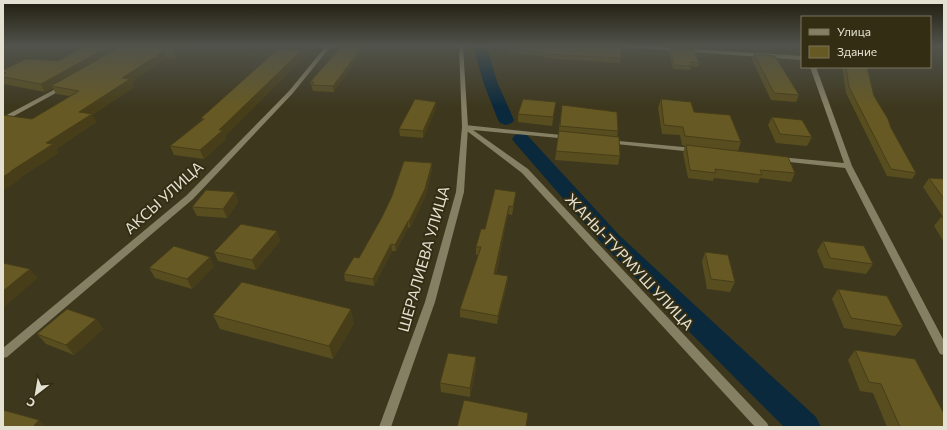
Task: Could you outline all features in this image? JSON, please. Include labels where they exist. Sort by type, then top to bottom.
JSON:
[{"type":"street","name":"АКСЫ УЛИЦА","points":[[3,354],[190,197],[291,92],[312,66]]},
{"type":"street","name":"ШЕРАЛИЕВА УЛИЦА","points":[[385,427],[430,302],[460,192],[465,127],[462,66]]},
{"type":"street","points":[[813,68],[848,166],[944,351]]},
{"type":"street","points":[[3,120],[66,85]]},
{"type":"street","points":[[465,127],[574,138]]},
{"type":"street","name":"ЖАНЫ-ТУРМУШ УЛИЦА","points":[[465,127],[525,171],[763,427]]},
{"type":"street","points":[[598,140],[700,151]]},
{"type":"street","points":[[770,158],[848,166]]},
{"type":"building","points":[[11,66],[74,66],[41,84],[3,77],[3,74],[6,73],[3,72],[3,70]]},
{"type":"building","points":[[86,66],[141,66],[122,78],[130,79],[79,112],[92,114],[46,143],[53,144],[3,177],[3,115],[32,119],[79,91],[51,86]]},
{"type":"building","points":[[259,66],[285,66],[219,130],[223,130],[200,150],[170,146],[204,119],[201,118]]},
{"type":"building","points":[[324,66],[348,66],[333,86],[311,85],[314,82],[310,82]]},
{"type":"building","points":[[760,66],[781,66],[799,95],[774,93]]},
{"type":"building","points":[[846,68],[867,68],[874,96],[888,119],[891,128],[916,173],[891,169],[849,87]]},
{"type":"building","points":[[415,99],[436,102],[423,131],[399,129]]},
{"type":"building","points":[[523,99],[556,102],[553,117],[518,114]]},
{"type":"building","points":[[661,99],[691,102],[694,112],[730,115],[741,142],[685,136],[683,127],[664,125]]},
{"type":"building","points":[[562,105],[617,112],[618,131],[560,126]]},
{"type":"building","points":[[772,117],[802,120],[812,137],[780,134]]},
{"type":"building","points":[[559,131],[619,137],[620,156],[556,151]]},
{"type":"building","points":[[686,145],[788,157],[795,173],[760,170],[762,175],[715,169],[716,173],[690,170]]},
{"type":"building","points":[[404,161],[432,163],[425,189],[409,221],[395,245],[391,244],[373,279],[344,274],[354,257],[359,258],[382,217],[392,196]]},
{"type":"building","points":[[929,178],[944,179],[944,199]]},
{"type":"building","points":[[495,189],[516,192],[513,207],[509,206],[494,274],[508,276],[498,316],[460,309],[481,247],[476,247],[481,229],[485,229]]},
{"type":"building","points":[[206,190],[235,192],[223,209],[192,207]]},
{"type":"building","points":[[241,224],[277,231],[252,260],[214,252]]},
{"type":"building","points":[[823,241],[864,246],[873,264],[830,258]]},
{"type":"building","points":[[174,246],[210,257],[187,279],[149,268]]},
{"type":"building","points":[[705,252],[728,255],[735,282],[711,279]]},
{"type":"building","points":[[3,263],[30,269],[3,291]]},
{"type":"building","points":[[242,282],[351,309],[329,346],[213,315]]},
{"type":"building","points":[[838,289],[887,296],[903,326],[851,318]]},
{"type":"building","points":[[67,309],[96,319],[66,345],[37,334]]},
{"type":"building","points":[[855,350],[915,359],[944,413],[944,427],[900,427],[881,384],[869,382]]},
{"type":"building","points":[[448,353],[476,357],[470,388],[440,383]]},
{"type":"building","points":[[464,400],[528,413],[526,427],[457,427]]},
{"type":"building","points":[[3,410],[39,420],[33,427],[3,427]]},
{"type":"waterway","points":[[485,66],[506,120]]},
{"type":"waterway","points":[[521,139],[612,241],[805,427]]}]
